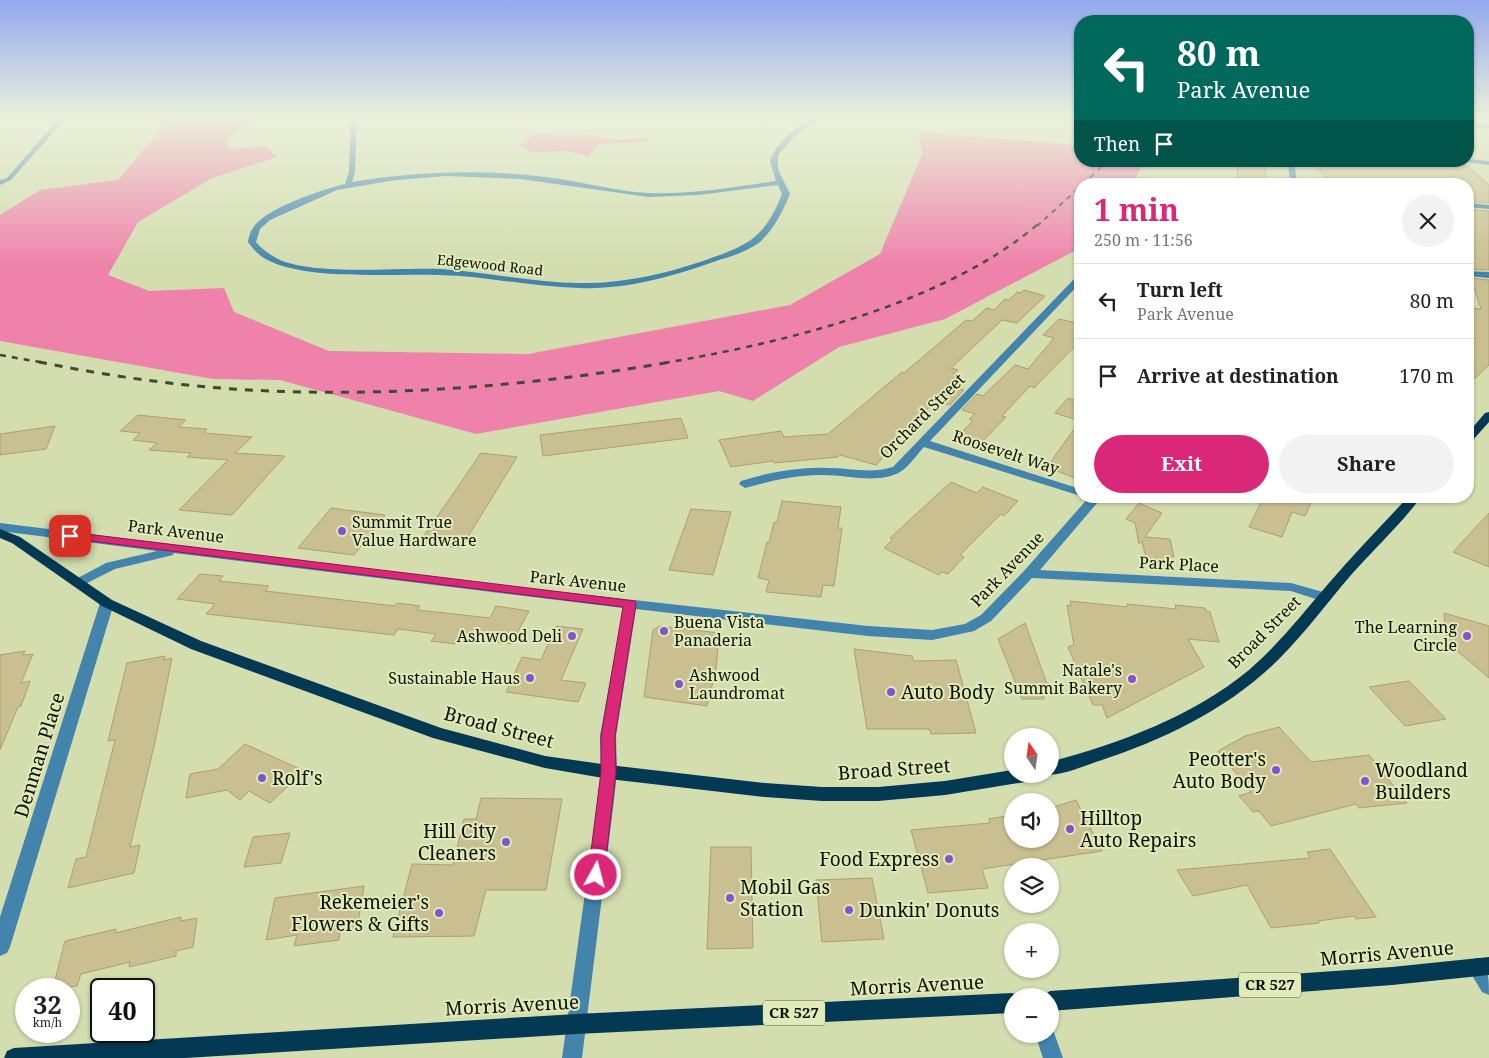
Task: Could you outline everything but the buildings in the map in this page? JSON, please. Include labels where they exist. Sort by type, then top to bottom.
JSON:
[{"type":"main road","points":[[1474,432],[1489,415]]},
{"type":"main road","name":"Broad Street","points":[[1059,767],[1093,758],[1182,721],[1253,675],[1286,642],[1410,503]]},
{"type":"main road","name":"Broad Street","points":[[0,533],[16,540],[107,603],[196,645],[439,734],[554,764],[765,790],[822,794],[878,794],[946,788],[1004,778]]},
{"type":"main road","name":"Morris Avenue","points":[[1059,1000],[1392,976],[1483,967]]},
{"type":"main road","name":"Morris Avenue","points":[[14,1058],[576,1024],[1004,1003]]},
{"type":"street","points":[[0,183],[9,179],[20,166]]},
{"type":"street","points":[[352,166],[348,185],[423,176],[456,174],[508,175],[546,179],[628,194],[651,195],[781,182]]},
{"type":"street","name":"Edgewood Road","points":[[348,185],[277,212],[266,220],[252,235],[252,242],[255,247],[278,261],[317,270],[443,272],[560,285],[621,284],[677,272],[730,254],[752,243],[771,225],[786,194],[775,166]]},
{"type":"street","points":[[1474,205],[1489,206]]},
{"type":"street","points":[[1474,274],[1489,275]]},
{"type":"street","name":"Orchard Street","points":[[745,484],[768,477],[821,471],[878,475],[897,469],[1074,284]]},
{"type":"street","name":"Roosevelt Way","points":[[923,442],[1074,491]]},
{"type":"street","name":"Park Avenue","points":[[0,527],[630,604],[868,631],[932,635],[968,628],[986,618],[1029,574],[1090,503]]},
{"type":"street","points":[[79,583],[111,566],[150,555],[183,550]]},
{"type":"street","name":"Park Place","points":[[1029,574],[1291,587],[1325,597]]},
{"type":"street","name":"Denman Place","points":[[0,947],[107,603]]},
{"type":"street","points":[[572,1058],[609,772],[608,736],[630,604]]},
{"type":"street","points":[[1483,967],[1489,985]]},
{"type":"street","points":[[1049,1043],[1053,1058]]},
{"type":"shaded area","points":[[130,166],[248,166],[212,178],[138,222],[108,275],[149,291],[224,288],[234,312],[329,351],[528,354],[790,305],[880,254],[917,166],[1141,167],[1136,178],[1074,178],[1074,251],[945,319],[839,347],[753,401],[719,391],[476,434],[280,380],[213,379],[0,341],[0,215],[40,190],[118,180]]},
{"type":"railway","points":[[1090,178],[1101,167]]},
{"type":"railway","points":[[1037,226],[1074,192]]},
{"type":"railway","points":[[664,363],[710,355],[810,331],[861,316],[910,298],[957,277],[1000,252],[1038,224]]},
{"type":"railway","points":[[0,355],[45,363]]},
{"type":"railway","points":[[39,362],[123,377],[186,385],[265,391],[323,392],[381,392],[498,385],[556,379],[671,362]]},
{"type":"place","name":"Summit True Value Hardware","points":[[342,531]]},
{"type":"place","name":"Buena Vista Panaderia","points":[[664,631]]},
{"type":"place","name":"Ashwood Deli","points":[[572,636]]},
{"type":"place","name":"The Learning Circle","points":[[1467,636]]},
{"type":"place","name":"Sustainable Haus","points":[[530,678]]},
{"type":"place","name":"Natale's Summit Bakery","points":[[1132,679]]},
{"type":"place","name":"Ashwood Laundromat","points":[[679,684]]},
{"type":"place","name":"Auto Body","points":[[891,692]]},
{"type":"place","name":"Peotter's Auto Body","points":[[1276,770]]},
{"type":"place","name":"Rolf's","points":[[262,778]]},
{"type":"place","name":"Woodland Builders","points":[[1365,781]]},
{"type":"place","name":"Hilltop Auto Repairs","points":[[1070,829]]},
{"type":"place","name":"Hill City Cleaners","points":[[506,842]]},
{"type":"place","name":"Food Express","points":[[949,859]]},
{"type":"place","name":"Mobil Gas Station","points":[[730,898]]},
{"type":"place","name":"Dunkin' Donuts","points":[[849,910]]},
{"type":"place","name":"Rekemeier's Flowers & Gifts","points":[[439,913]]},
{"type":"route","points":[[70,536],[630,604],[608,736],[609,772],[596,875]]}]
